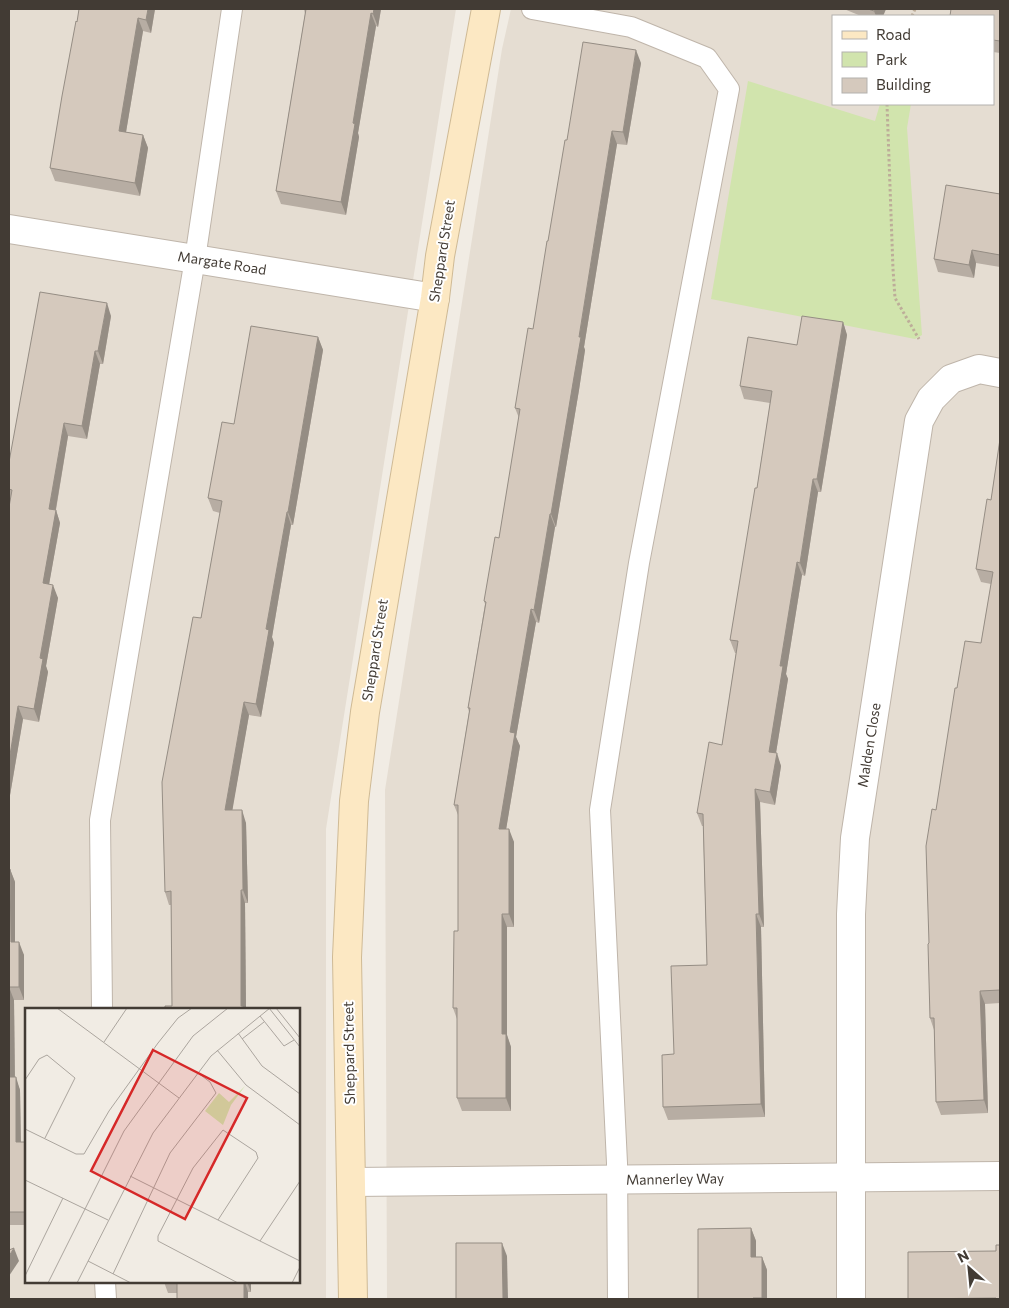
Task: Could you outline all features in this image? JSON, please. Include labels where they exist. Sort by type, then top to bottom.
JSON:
[{"type":"street","name":"Sheppard Street","points":[[353,1299],[347,957],[354,801],[365,712],[440,256],[486,9]]},
{"type":"street","name":"Margate Road","points":[[9,230],[434,298]]},
{"type":"street","name":"Malden Close","points":[[852,1299],[851,914],[855,838],[919,421],[931,399],[951,380],[979,369],[1000,373]]},
{"type":"street","name":"Mannerley Way","points":[[351,1182],[1000,1176]]},
{"type":"lane","points":[[102,1008],[100,820],[195,259],[232,9]]},
{"type":"lane","points":[[532,9],[631,27],[707,58],[729,90],[638,563],[600,810],[617,1179],[618,1299]]},
{"type":"lane","points":[[105,1283],[106,1299]]},
{"type":"path","points":[[887,105],[895,298],[919,339]]},
{"type":"shaded area","points":[[9,9],[456,9],[326,829],[326,1299],[9,1299]]},
{"type":"shaded area","points":[[511,9],[1000,9],[1000,1299],[387,1299],[385,790],[502,49]]},
{"type":"green space","points":[[748,81],[875,121],[880,105],[911,105],[907,128],[922,335],[915,339],[711,299]]},
{"type":"building","points":[[79,9],[148,9],[146,20],[138,18],[119,131],[143,135],[135,183],[50,168]]},
{"type":"building","points":[[306,9],[374,9],[373,14],[371,13],[353,123],[355,124],[341,202],[276,191]]},
{"type":"building","points":[[951,9],[1000,9],[1000,41],[994,40],[994,15],[950,15]]},
{"type":"building","points":[[583,42],[636,50],[623,132],[612,131],[579,337],[581,337],[551,514],[534,610],[531,609],[510,732],[515,733],[499,829],[509,829],[509,914],[502,914],[502,1034],[506,1034],[506,1098],[457,1098],[457,1008],[453,1008],[454,931],[458,931],[458,805],[454,805],[486,602],[484,601],[495,537],[499,538],[520,409],[515,408],[528,328],[533,329]]},
{"type":"building","points":[[946,185],[1000,194],[1000,255],[972,250],[969,265],[934,259]]},
{"type":"building","points":[[40,292],[107,303],[98,351],[95,351],[82,426],[64,423],[49,509],[56,510],[43,583],[53,585],[40,658],[43,659],[34,709],[18,706],[9,761],[9,507],[12,490],[9,489],[9,462]]},
{"type":"building","points":[[802,316],[843,322],[817,479],[813,479],[800,563],[797,562],[780,666],[783,666],[769,752],[777,753],[770,792],[755,789],[759,914],[756,914],[761,1104],[663,1107],[662,1055],[674,1054],[671,966],[707,965],[703,814],[697,813],[709,742],[722,745],[738,641],[730,640],[772,391],[740,386],[748,337],[797,345]]},
{"type":"building","points":[[251,326],[318,337],[266,629],[269,630],[256,704],[244,702],[225,810],[242,810],[241,1006],[243,1008],[165,1008],[165,1006],[172,1006],[171,891],[165,892],[162,782],[193,617],[201,618],[222,501],[208,498],[222,422],[234,424]]},
{"type":"building","points":[[1000,439],[1000,990],[980,991],[984,1100],[936,1102],[934,1018],[930,1018],[926,846],[932,809],[936,810],[955,688],[957,688],[965,641],[981,643],[993,572],[976,569],[987,499],[991,500]]},
{"type":"building","points":[[9,869],[11,942],[19,942],[19,987],[9,987]]},
{"type":"building","points":[[9,987],[10,1077],[16,1077],[16,1142],[25,1142],[25,1212],[9,1212]]},
{"type":"building","points":[[751,1228],[751,1257],[762,1257],[762,1298],[698,1299],[698,1229]]},
{"type":"building","points":[[456,1243],[502,1243],[503,1299],[456,1299]]},
{"type":"building","points":[[996,1245],[1000,1245],[1000,1299],[908,1299],[908,1252],[996,1251]]},
{"type":"building","points":[[177,1283],[244,1283],[244,1299],[177,1299]]}]
